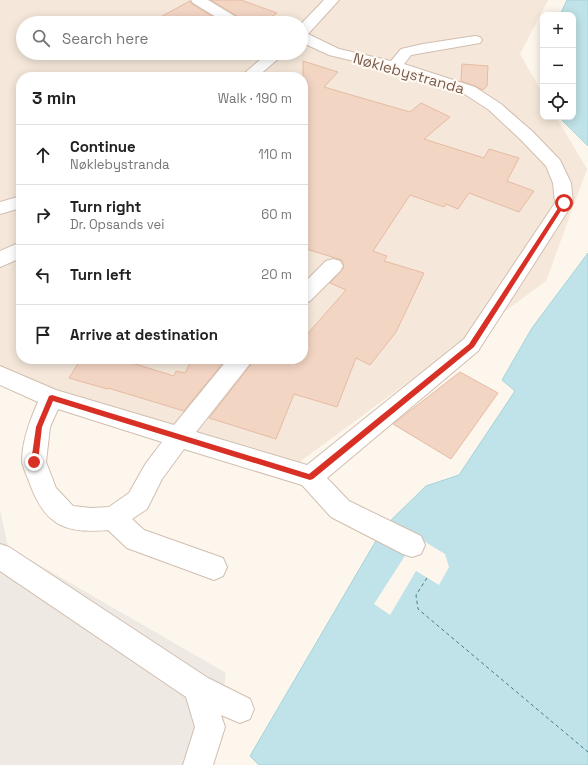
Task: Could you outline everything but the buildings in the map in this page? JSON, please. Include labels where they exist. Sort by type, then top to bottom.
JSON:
[{"type":"street","points":[[198,0],[224,16]]},
{"type":"street","points":[[308,25],[332,0]]},
{"type":"street","name":"Nøklebystranda","points":[[308,39],[334,52],[395,66],[469,90],[495,107],[527,136],[554,164],[562,184],[564,203],[471,345],[310,477]]},
{"type":"street","points":[[395,66],[406,52],[475,40]]},
{"type":"street","points":[[254,72],[269,60]]},
{"type":"street","points":[[0,208],[16,203]]},
{"type":"street","points":[[0,260],[16,252]]},
{"type":"street","points":[[308,291],[333,266]]},
{"type":"street","points":[[52,398],[39,427],[34,462],[46,495],[66,517],[91,520],[113,518],[138,501],[154,471],[178,438],[237,364]]},
{"type":"street","points":[[0,375],[52,398],[178,438],[310,477],[340,509],[371,523],[412,545]]},
{"type":"street","points":[[113,518],[136,539],[214,567]]},
{"type":"street","points":[[0,556],[198,688],[240,709]]},
{"type":"street","points":[[198,688],[210,727],[198,765]]},
{"type":"shaded area","points":[[0,0],[548,0],[542,12],[540,12],[540,15],[520,54],[540,89],[540,120],[558,120],[587,169],[546,281],[298,463],[0,380]]},
{"type":"shaded area","points":[[0,509],[8,547],[226,673],[217,741],[208,765],[0,765]]},
{"type":"water","points":[[567,0],[588,0],[588,146],[562,120],[576,120],[576,12],[561,12]]},
{"type":"water","points":[[588,253],[588,765],[259,765],[250,756],[384,527],[426,486],[459,475],[515,391],[502,380],[532,328]]},
{"type":"pier","points":[[417,537],[445,554],[449,567],[439,585],[416,571],[390,615],[374,604]]},
{"type":"ferry route","points":[[427,578],[416,595],[418,609],[588,752]]},
{"type":"route","points":[[34,462],[39,427],[52,398],[178,438],[310,477],[471,345],[564,203]]}]
